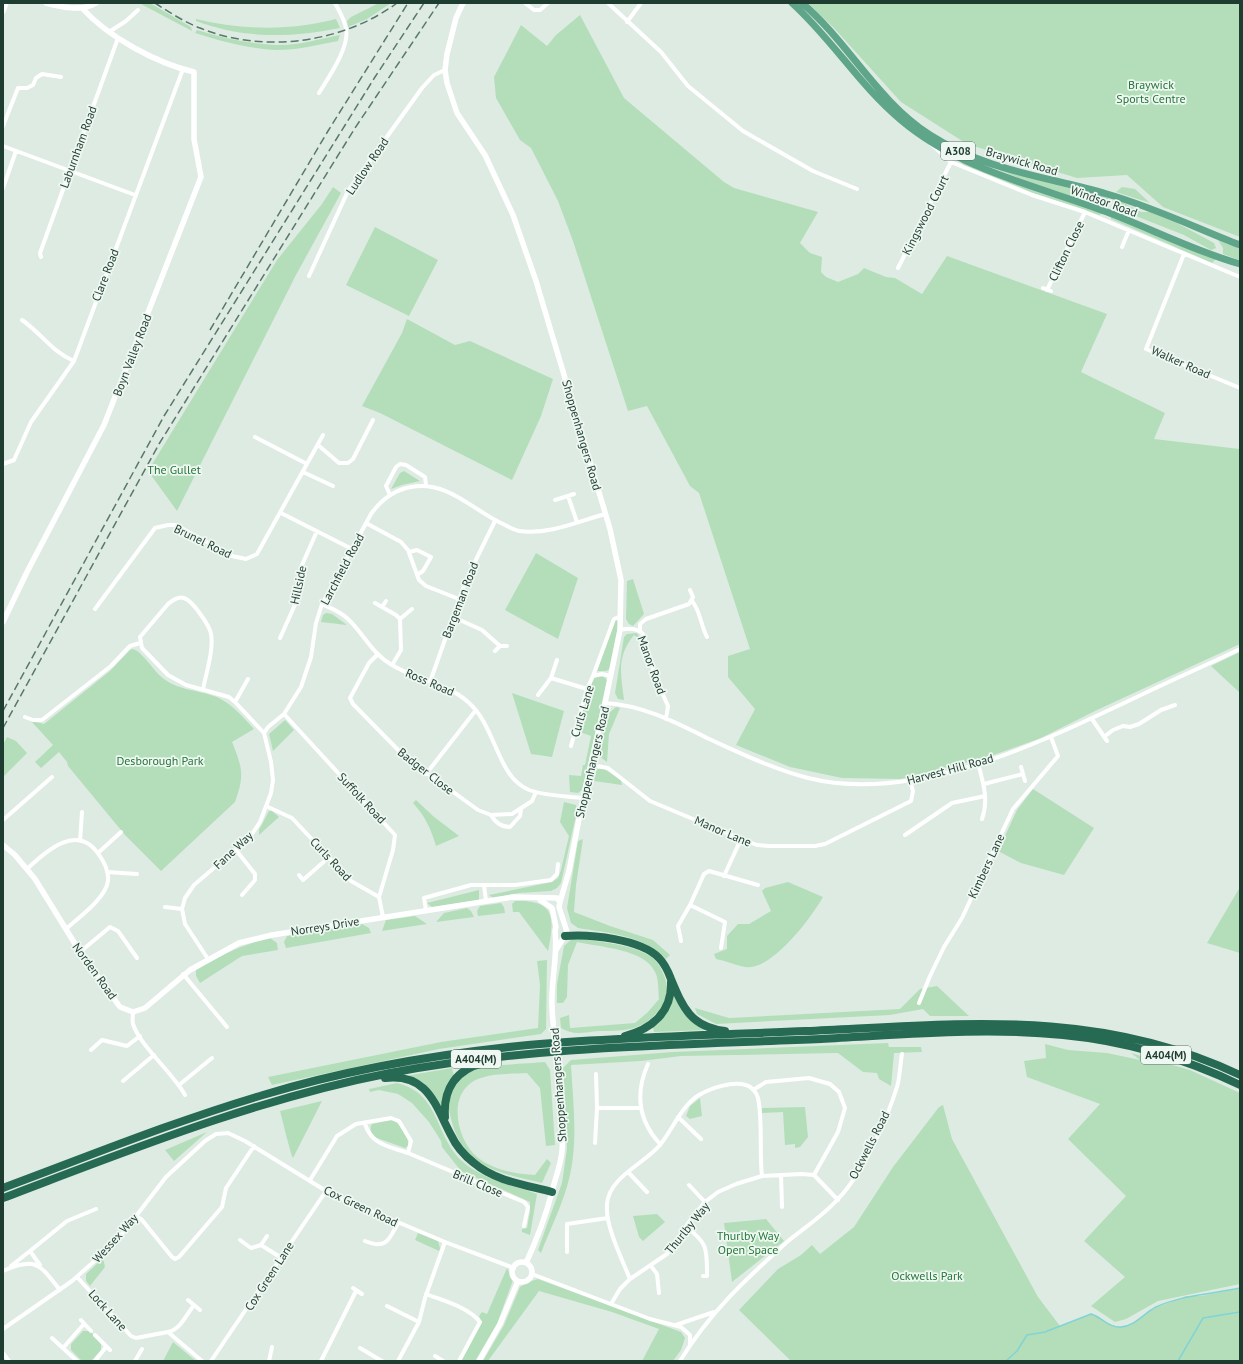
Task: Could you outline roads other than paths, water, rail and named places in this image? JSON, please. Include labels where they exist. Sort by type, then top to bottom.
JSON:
[{"type":"highway","name":"A404(M)","points":[[565,932],[628,943],[645,948],[655,954],[662,961],[682,1004],[695,1020],[710,1028],[749,1033]]},
{"type":"highway","name":"A404(M)","points":[[608,1040],[643,1030],[659,1018],[669,1003],[670,977]]},
{"type":"highway","name":"A404(M)","points":[[3,1188],[212,1111],[329,1078],[394,1063],[474,1051],[548,1043],[972,1024],[1052,1025],[1099,1031],[1145,1040],[1190,1054],[1240,1075]]},
{"type":"highway","name":"A404(M)","points":[[3,1198],[194,1126],[268,1103],[339,1084],[440,1064],[517,1055],[589,1049],[944,1034],[1036,1033],[1088,1038],[1139,1048],[1190,1063],[1240,1085]]},
{"type":"highway","name":"A404(M)","points":[[445,1121],[446,1096],[450,1085],[459,1074],[476,1064],[517,1055]]},
{"type":"highway","name":"A404(M)","points":[[339,1084],[389,1078],[409,1080],[418,1084],[429,1094],[458,1146],[479,1167],[507,1180],[552,1192]]},
{"type":"main road","name":"Windsor Road","points":[[792,3],[820,30],[873,93],[900,120],[913,130],[965,161],[1047,192],[1107,212],[1219,258],[1240,264]]},
{"type":"main road","name":"Braywick Road","points":[[802,3],[826,27],[896,109],[929,135],[967,156],[1039,178],[1082,187],[1112,196],[1240,246]]},
{"type":"street","points":[[3,12],[6,3]]},
{"type":"street","points":[[46,3],[56,6],[82,8],[96,3]]},
{"type":"street","points":[[319,93],[343,49],[346,38],[347,29],[335,3]]},
{"type":"street","name":"Shoppenhangers Road","points":[[463,3],[450,39],[445,70],[450,96],[457,113],[485,155],[513,215],[536,281],[605,514],[621,580],[620,630],[583,798],[566,885],[560,904]]},
{"type":"street","points":[[525,3],[534,10],[540,10],[548,3]]},
{"type":"street","points":[[608,3],[661,52],[688,86],[743,131],[784,157],[857,189]]},
{"type":"street","points":[[627,22],[641,3]]},
{"type":"street","points":[[82,8],[118,38],[158,60],[183,69]]},
{"type":"street","points":[[109,32],[126,21],[138,10]]},
{"type":"street","name":"Laburnham Road","points":[[41,257],[40,253],[68,171],[118,38]]},
{"type":"street","name":"Boyn Valley Road","points":[[3,622],[27,572],[104,425],[201,177],[194,139],[194,72],[183,69]]},
{"type":"street","name":"Clare Road","points":[[3,464],[14,460],[32,422],[74,361],[183,69]]},
{"type":"street","name":"Ludlow Road","points":[[309,276],[348,191],[422,88],[434,75],[445,70]]},
{"type":"street","points":[[3,126],[18,85],[27,88],[33,85],[36,78],[42,74],[61,77]]},
{"type":"street","name":"Braywick Road","points":[[913,130],[951,162],[1032,195],[1085,212],[1240,277]]},
{"type":"street","points":[[3,146],[135,195]]},
{"type":"street","points":[[3,188],[16,151]]},
{"type":"street","name":"Kingswood Court","points":[[898,268],[951,162]]},
{"type":"street","name":"Clifton Close","points":[[1047,290],[1085,212]]},
{"type":"street","points":[[1122,247],[1129,230]]},
{"type":"street","name":"Walker Road","points":[[1184,254],[1146,349],[1240,388]]},
{"type":"street","points":[[22,320],[37,330],[56,352],[74,361]]},
{"type":"street","points":[[318,445],[339,463],[348,463],[353,459],[373,420]]},
{"type":"street","name":"Brunel Road","points":[[95,609],[155,528],[176,525],[232,556],[246,559],[257,554],[323,435]]},
{"type":"street","points":[[256,436],[307,464]]},
{"type":"street","points":[[390,495],[386,486],[396,467],[400,464],[406,465],[424,477],[426,486]]},
{"type":"street","points":[[303,472],[333,486]]},
{"type":"street","name":"Larchfield Road","points":[[264,733],[268,727],[284,714],[306,674],[322,604],[366,522],[377,506],[390,495],[406,488],[426,486],[442,489],[495,521],[518,531],[539,532],[605,514]]},
{"type":"street","points":[[555,500],[574,494]]},
{"type":"street","points":[[568,496],[577,522]]},
{"type":"street","points":[[281,513],[352,549]]},
{"type":"street","name":"Bargeman Road","points":[[430,682],[466,580],[495,521]]},
{"type":"street","points":[[366,522],[401,542],[409,552],[418,580],[426,586],[459,599]]},
{"type":"street","name":"Hillside","points":[[280,638],[298,598],[302,565],[317,531]]},
{"type":"street","points":[[409,552],[416,550],[431,557],[423,571],[417,575]]},
{"type":"street","points":[[690,590],[693,597],[692,601],[696,606],[702,628],[707,637]]},
{"type":"street","points":[[25,717],[33,720],[42,720],[111,666],[130,646],[140,643],[140,636],[172,600],[184,598],[190,602],[207,624],[212,634],[203,689]]},
{"type":"street","points":[[382,607],[386,601]]},
{"type":"street","points":[[640,630],[640,624],[646,619],[689,604],[692,601]]},
{"type":"street","points":[[376,603],[400,619]]},
{"type":"street","name":"Ross Road","points":[[322,604],[334,609],[349,620],[377,655],[392,665],[461,696],[476,710],[487,726],[506,771],[524,787],[536,792],[583,798]]},
{"type":"street","points":[[400,619],[412,609]]},
{"type":"street","name":"Curls Lane","points":[[571,746],[586,689],[593,676],[614,619],[621,616]]},
{"type":"street","points":[[453,617],[482,630],[500,646],[507,646]]},
{"type":"street","points":[[392,665],[401,650],[400,619]]},
{"type":"street","name":"Manor Road","points":[[620,630],[640,630],[643,634],[656,679],[668,706],[666,718]]},
{"type":"street","name":"Fane Way","points":[[140,643],[142,648],[168,675],[186,685],[229,697],[235,702],[264,733],[271,762],[273,780],[268,806],[250,837],[194,885],[185,898],[182,908]]},
{"type":"street","points":[[495,651],[500,646]]},
{"type":"street","name":"Harvest Hill Road","points":[[605,703],[650,712],[764,763],[809,778],[849,784],[884,784],[910,781],[978,763],[1051,737],[1240,650]]},
{"type":"street","name":"Badger Close","points":[[377,655],[369,663],[351,692],[351,701],[405,757],[426,774],[478,810],[491,816],[494,820],[505,827],[510,827],[520,816],[522,809]]},
{"type":"street","points":[[538,695],[551,678],[557,660]]},
{"type":"street","name":"Curls Lane","points":[[593,676],[602,674],[611,676]]},
{"type":"street","points":[[551,678],[586,689]]},
{"type":"street","points":[[235,702],[248,679]]},
{"type":"street","points":[[1104,736],[1123,726],[1130,727],[1139,724],[1161,710],[1175,705]]},
{"type":"street","points":[[426,774],[476,710]]},
{"type":"street","name":"Suffolk Road","points":[[284,714],[395,835],[393,850],[379,897]]},
{"type":"street","points":[[1092,719],[1107,741]]},
{"type":"street","name":"Kimbers Lane","points":[[919,1003],[930,976],[965,912],[1013,808],[1058,756],[1051,737]]},
{"type":"street","points":[[978,763],[984,784],[986,808],[982,819]]},
{"type":"street","name":"Manor Lane","points":[[590,765],[608,768],[650,801],[741,839],[758,845],[769,846],[815,846],[824,844],[911,801],[913,791],[910,781]]},
{"type":"street","points":[[1021,767],[1025,781]]},
{"type":"street","points":[[984,784],[1023,774]]},
{"type":"street","points":[[3,820],[52,777]]},
{"type":"street","points":[[491,816],[512,814],[522,809],[532,801],[536,792]]},
{"type":"street","points":[[905,835],[952,803],[985,796]]},
{"type":"street","name":"Curls Road","points":[[268,806],[292,818],[350,881],[379,897]]},
{"type":"street","points":[[80,841],[82,812]]},
{"type":"street","points":[[98,853],[121,832]]},
{"type":"street","points":[[724,876],[741,839]]},
{"type":"street","points":[[27,869],[44,852],[60,842],[70,840],[80,841],[92,846],[98,853],[107,872],[108,881],[100,898],[66,929]]},
{"type":"street","name":"Norden Road","points":[[3,845],[27,869],[80,952],[120,1006],[133,1012]]},
{"type":"street","points":[[236,850],[255,874],[255,880],[242,895]]},
{"type":"street","points":[[303,880],[328,858]]},
{"type":"street","points":[[426,910],[424,898],[471,885],[515,885],[551,880],[557,874],[558,864]]},
{"type":"street","points":[[681,941],[678,926],[690,905],[704,874],[709,871],[758,885]]},
{"type":"street","points":[[107,872],[137,874]]},
{"type":"street","points":[[299,875],[307,885]]},
{"type":"street","points":[[484,885],[486,901]]},
{"type":"street","points":[[565,932],[561,925],[556,927],[552,902],[566,885]]},
{"type":"street","points":[[379,897],[383,917]]},
{"type":"street","name":"Norreys Drive","points":[[133,1012],[145,1008],[183,974],[239,943],[272,935],[518,897],[538,898],[560,904]]},
{"type":"street","points":[[552,902],[560,904],[565,932]]},
{"type":"street","points":[[690,905],[725,922],[720,948]]},
{"type":"street","points":[[165,907],[182,908],[185,924],[208,959]]},
{"type":"street","name":"Shoppenhangers Road","points":[[526,1263],[542,1229],[560,1166],[562,1151],[562,1115],[552,1004],[556,927]]},
{"type":"street","points":[[80,952],[110,928],[118,931],[137,958]]},
{"type":"street","points":[[556,936],[565,932]]},
{"type":"street","name":"Shoppenhangers Road","points":[[556,950],[565,932]]},
{"type":"street","points":[[183,974],[227,1027]]},
{"type":"street","points":[[133,1012],[133,1024],[140,1036],[180,1085],[185,1095]]},
{"type":"street","points":[[91,1050],[102,1040],[127,1046],[140,1036]]},
{"type":"street","name":"Ockwells Road","points":[[680,1361],[714,1312],[788,1242],[838,1200],[858,1174],[898,1086],[902,1054]]},
{"type":"street","points":[[123,1081],[154,1055]]},
{"type":"street","points":[[180,1085],[212,1058]]},
{"type":"street","points":[[648,1064],[644,1073],[640,1108],[651,1135],[660,1144]]},
{"type":"street","points":[[595,1143],[597,1108],[596,1074]]},
{"type":"street","points":[[753,1090],[766,1082],[809,1078],[830,1084],[839,1092],[845,1108],[838,1132],[814,1176],[822,1181],[838,1200]]},
{"type":"street","points":[[630,1279],[608,1218],[607,1204],[610,1189],[660,1144],[691,1101],[706,1091],[730,1085],[746,1085],[753,1090],[758,1096],[762,1176]]},
{"type":"street","points":[[597,1108],[640,1108]]},
{"type":"street","points":[[678,1117],[701,1139]]},
{"type":"street","points":[[310,1180],[336,1136],[356,1124],[365,1124],[391,1118],[399,1121],[411,1141],[408,1153]]},
{"type":"street","name":"Brill Close","points":[[365,1124],[369,1134],[374,1140],[524,1202],[528,1207],[524,1226]]},
{"type":"street","name":"Cox Green Road","points":[[216,1134],[228,1133],[254,1146],[326,1191],[398,1223],[514,1268]]},
{"type":"street","name":"Wessex Way","points":[[3,1329],[77,1277],[123,1232],[166,1177],[205,1140],[216,1134]]},
{"type":"street","points":[[136,1216],[142,1220],[172,1257],[175,1259],[179,1257],[222,1207],[226,1188],[254,1146]]},
{"type":"street","points":[[628,1172],[647,1192]]},
{"type":"street","name":"Thurlby Way","points":[[612,1304],[620,1289],[630,1279],[667,1254],[706,1202],[718,1192],[736,1184],[762,1176],[802,1174],[814,1176]]},
{"type":"street","points":[[781,1175],[782,1207]]},
{"type":"street","points":[[689,1185],[706,1202]]},
{"type":"street","name":"Cox Green Lane","points":[[212,1361],[280,1257],[326,1191]]},
{"type":"street","points":[[5,1270],[67,1221],[96,1209]]},
{"type":"street","points":[[567,1252],[568,1224],[608,1218]]},
{"type":"street","points":[[365,1241],[374,1244],[382,1244],[390,1240],[398,1223]]},
{"type":"street","points":[[686,1227],[702,1240],[707,1248],[707,1276],[703,1276]]},
{"type":"street","points":[[240,1240],[251,1248],[261,1245],[267,1236]]},
{"type":"street","points":[[398,1361],[419,1322],[426,1294],[445,1242]]},
{"type":"street","points":[[261,1245],[280,1257]]},
{"type":"street","points":[[30,1251],[60,1290]]},
{"type":"street","points":[[518,1281],[514,1276],[514,1268],[520,1262],[531,1266],[532,1274]]},
{"type":"street","points":[[5,1270],[24,1263],[34,1263],[41,1266]]},
{"type":"street","points":[[651,1266],[657,1274],[658,1293]]},
{"type":"street","points":[[518,1281],[525,1281],[532,1274]]},
{"type":"street","points":[[532,1274],[650,1319],[681,1327],[690,1335],[690,1345]]},
{"type":"street","name":"Lock Lane","points":[[77,1277],[131,1336],[136,1338],[168,1332]]},
{"type":"street","points":[[479,1361],[500,1324],[518,1281]]},
{"type":"street","points":[[321,1361],[355,1290],[362,1294]]},
{"type":"street","points":[[426,1294],[465,1310],[476,1317],[480,1322],[459,1361]]},
{"type":"street","points":[[188,1300],[200,1310]]},
{"type":"street","points":[[168,1332],[175,1330],[194,1305]]},
{"type":"street","points":[[387,1306],[396,1307],[419,1322]]},
{"type":"street","points":[[676,1325],[714,1312]]},
{"type":"street","points":[[81,1320],[91,1331]]},
{"type":"street","points":[[63,1348],[84,1324]]},
{"type":"street","points":[[168,1332],[202,1361]]},
{"type":"street","points":[[95,1334],[108,1349],[95,1361]]},
{"type":"street","points":[[52,1338],[77,1361]]},
{"type":"street","points":[[269,1361],[272,1347]]},
{"type":"street","points":[[360,1348],[382,1361]]},
{"type":"street","points":[[135,1361],[142,1349]]},
{"type":"street","points":[[3,1353],[9,1361]]},
{"type":"street","points":[[434,1356],[443,1361]]},
{"type":"waterway","points":[[1006,1361],[1017,1351],[1027,1335],[1045,1332],[1091,1314],[1113,1326],[1121,1327],[1131,1324],[1156,1307],[1166,1303],[1187,1297],[1240,1288]]},
{"type":"waterway","points":[[1178,1361],[1203,1318],[1240,1312]]},
{"type":"railway","points":[[155,3],[188,23],[224,36],[250,41],[276,42],[302,40],[328,35],[376,17],[397,3]]},
{"type":"railway","points":[[210,330],[328,131],[408,3]]},
{"type":"railway","points":[[3,711],[164,416],[375,77],[424,3]]},
{"type":"railway","points":[[3,728],[159,444],[355,128],[439,3]]},
{"type":"park label","name":"Braywick Sports Centre","points":[[1151,91]]},
{"type":"park label","name":"The Gullet","points":[[174,469]]},
{"type":"park label","name":"Desborough Park","points":[[160,760]]},
{"type":"park label","name":"Thurlby Way Open Space","points":[[748,1242]]},
{"type":"park label","name":"Ockwells Park","points":[[927,1275]]}]
